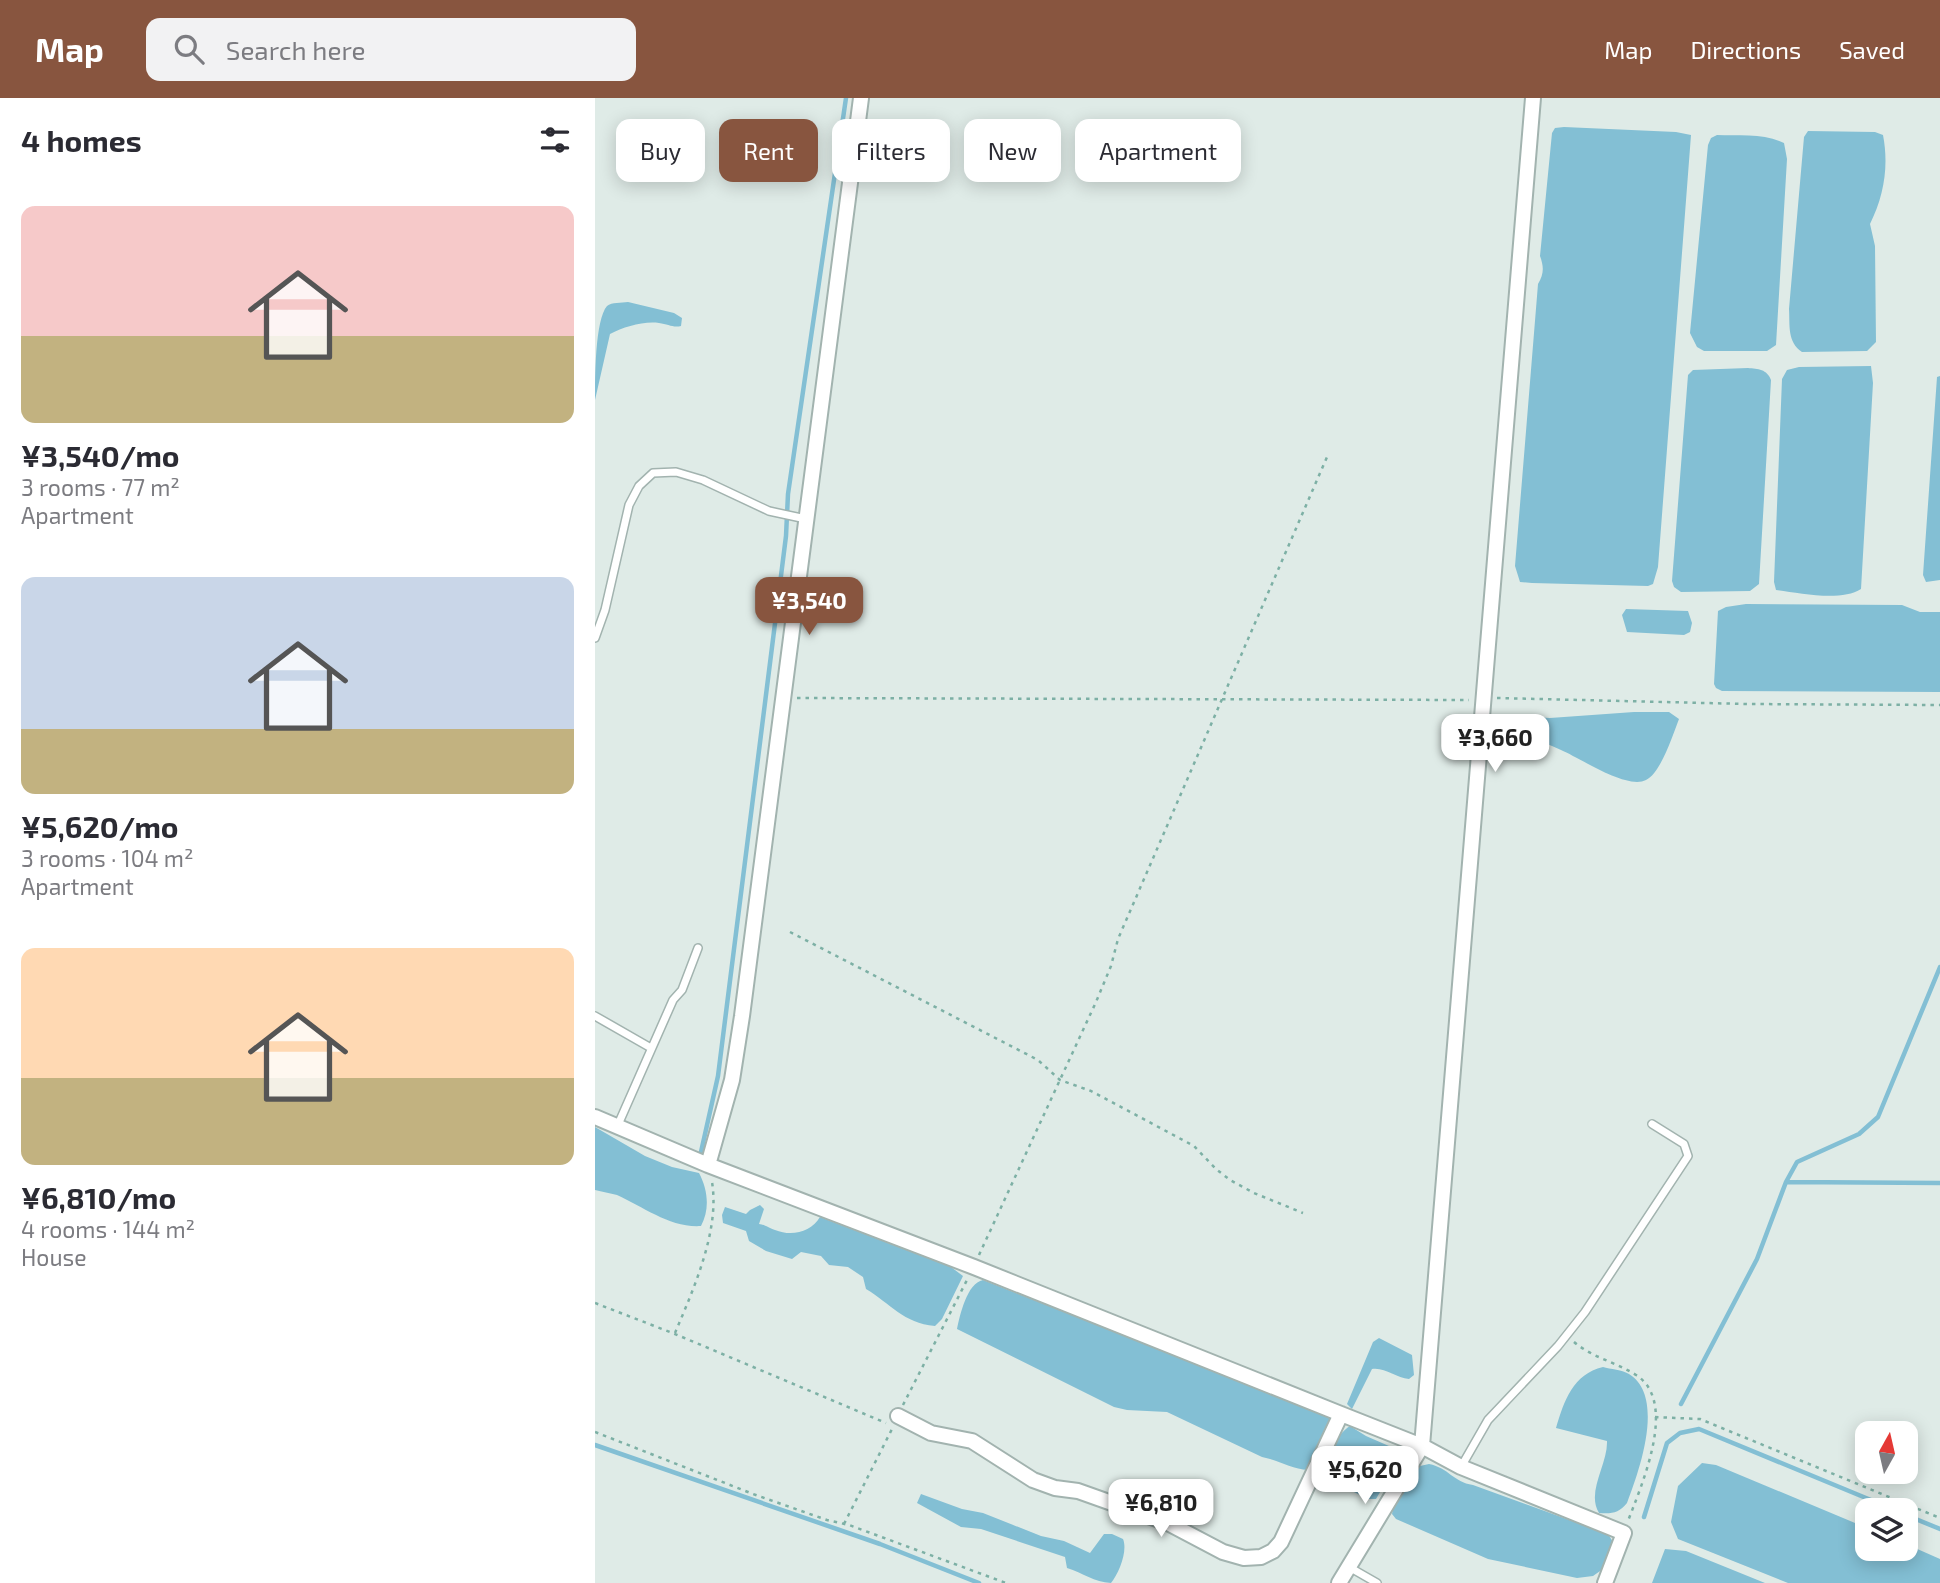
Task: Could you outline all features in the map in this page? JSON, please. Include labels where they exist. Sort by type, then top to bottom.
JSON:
[{"type":"street","points":[[708,1165],[733,1080],[783,698],[800,518],[860,98]]},
{"type":"street","points":[[1339,1583],[1422,1446],[1533,98]]},
{"type":"street","points":[[595,1117],[708,1165],[1341,1413],[1422,1446],[1461,1467],[1624,1533],[1605,1583]]},
{"type":"street","points":[[896,1421],[931,1433],[972,1441],[1033,1480],[1055,1488],[1078,1491],[1168,1523],[1223,1552],[1244,1558],[1261,1557],[1273,1551],[1281,1542],[1341,1413]]},
{"type":"lane","points":[[595,638],[605,610],[629,505],[639,486],[653,473],[676,472],[703,480],[769,511],[800,518]]},
{"type":"lane","points":[[617,1126],[673,1000],[682,990],[698,948]]},
{"type":"lane","points":[[595,1016],[651,1048]]},
{"type":"lane","points":[[1461,1467],[1488,1420],[1585,1312],[1688,1156],[1684,1144],[1652,1124]]},
{"type":"lane","points":[[1349,1567],[1377,1583]]},
{"type":"path","points":[[844,1524],[974,1267],[1101,990],[1118,939],[1327,457]]},
{"type":"path","points":[[783,698],[1463,701],[1484,698],[1940,705]]},
{"type":"path","points":[[790,932],[1038,1060],[1060,1080],[1091,1091],[1194,1146],[1230,1180],[1303,1213]]},
{"type":"path","points":[[675,1334],[711,1233],[714,1195],[708,1165]]},
{"type":"path","points":[[595,1303],[896,1421]]},
{"type":"path","points":[[1566,1336],[1587,1353],[1638,1376],[1650,1390],[1656,1435],[1624,1533]]},
{"type":"path","points":[[1655,1417],[1700,1419],[1940,1518]]},
{"type":"path","points":[[595,1432],[754,1494],[1006,1583]]},
{"type":"water","points":[[1555,128],[1691,135],[1658,567],[1653,584],[1648,586],[1520,582],[1515,566],[1538,284],[1543,270],[1540,256],[1552,133]]},
{"type":"water","points":[[1808,131],[1875,132],[1883,135],[1884,181],[1870,224],[1875,246],[1876,342],[1867,351],[1802,352],[1792,338],[1789,309],[1804,137]]},
{"type":"water","points":[[1717,135],[1760,136],[1784,143],[1787,159],[1776,345],[1767,351],[1704,351],[1697,347],[1690,333],[1708,145],[1711,138]]},
{"type":"water","points":[[628,302],[674,313],[682,318],[681,326],[647,323],[610,334],[595,400],[597,350],[603,313],[609,305]]},
{"type":"water","points":[[1871,366],[1873,383],[1861,589],[1831,596],[1776,590],[1774,582],[1782,379],[1787,370],[1799,367]]},
{"type":"water","points":[[1748,368],[1765,372],[1771,380],[1759,584],[1750,591],[1681,592],[1674,587],[1672,581],[1688,375],[1693,370]]},
{"type":"water","points":[[1940,376],[1940,580],[1926,582],[1923,575],[1937,377]]},
{"type":"water","points":[[1746,604],[1902,605],[1920,612],[1940,612],[1940,692],[1722,691],[1714,684],[1718,611]]},
{"type":"water","points":[[1626,609],[1688,611],[1692,623],[1690,632],[1684,635],[1627,632],[1622,615]]},
{"type":"water","points":[[1669,712],[1679,719],[1657,770],[1646,780],[1638,782],[1603,772],[1555,747],[1510,732],[1505,720],[1517,716],[1550,718]]},
{"type":"water","points":[[595,1127],[645,1156],[672,1167],[699,1173],[707,1200],[701,1226],[679,1224],[617,1195],[595,1190]]},
{"type":"water","points":[[760,1205],[764,1209],[759,1224],[781,1232],[801,1232],[812,1226],[820,1217],[951,1267],[963,1276],[942,1319],[935,1326],[914,1321],[866,1289],[863,1277],[848,1267],[829,1265],[821,1256],[801,1252],[792,1259],[766,1251],[749,1241],[746,1231],[723,1223],[725,1207],[746,1214]]},
{"type":"water","points":[[983,1280],[1334,1420],[1308,1470],[1262,1457],[1167,1412],[1114,1407],[957,1329],[969,1293],[977,1282]]},
{"type":"water","points":[[1379,1338],[1412,1355],[1414,1375],[1409,1379],[1372,1369],[1352,1409],[1347,1404],[1373,1342]]},
{"type":"water","points":[[1603,1367],[1629,1374],[1640,1385],[1646,1399],[1648,1416],[1643,1454],[1627,1503],[1618,1511],[1608,1513],[1599,1513],[1595,1496],[1607,1441],[1556,1428],[1566,1399],[1577,1382]]},
{"type":"water","points":[[1350,1426],[1405,1453],[1376,1499],[1368,1499],[1322,1476],[1331,1448]]},
{"type":"water","points":[[1702,1463],[1716,1465],[1855,1523],[1855,1561],[1918,1561],[1918,1549],[1940,1559],[1940,1583],[1788,1583],[1678,1539],[1671,1522],[1678,1486]]},
{"type":"water","points":[[1429,1464],[1466,1483],[1608,1534],[1613,1542],[1603,1569],[1593,1576],[1577,1578],[1488,1559],[1396,1519],[1392,1514],[1393,1508],[1420,1466]]},
{"type":"water","points":[[921,1494],[962,1509],[983,1513],[1041,1536],[1064,1541],[1090,1553],[1104,1534],[1112,1534],[1123,1539],[1122,1562],[1111,1583],[1094,1579],[1067,1568],[1065,1557],[981,1529],[961,1527],[917,1503]]},
{"type":"water","points":[[1665,1549],[1686,1551],[1765,1583],[1652,1583]]},
{"type":"waterway","points":[[701,1152],[718,1076],[786,536],[788,494],[846,98]]},
{"type":"waterway","points":[[1681,1404],[1757,1259],[1786,1182],[1797,1162],[1859,1134],[1878,1117],[1940,967]]},
{"type":"waterway","points":[[1786,1182],[1940,1183]]},
{"type":"waterway","points":[[1644,1517],[1667,1443],[1680,1433],[1699,1429],[1866,1498]]},
{"type":"waterway","points":[[595,1445],[880,1544],[979,1583]]},
{"type":"waterway","points":[[1918,1520],[1940,1529]]}]
